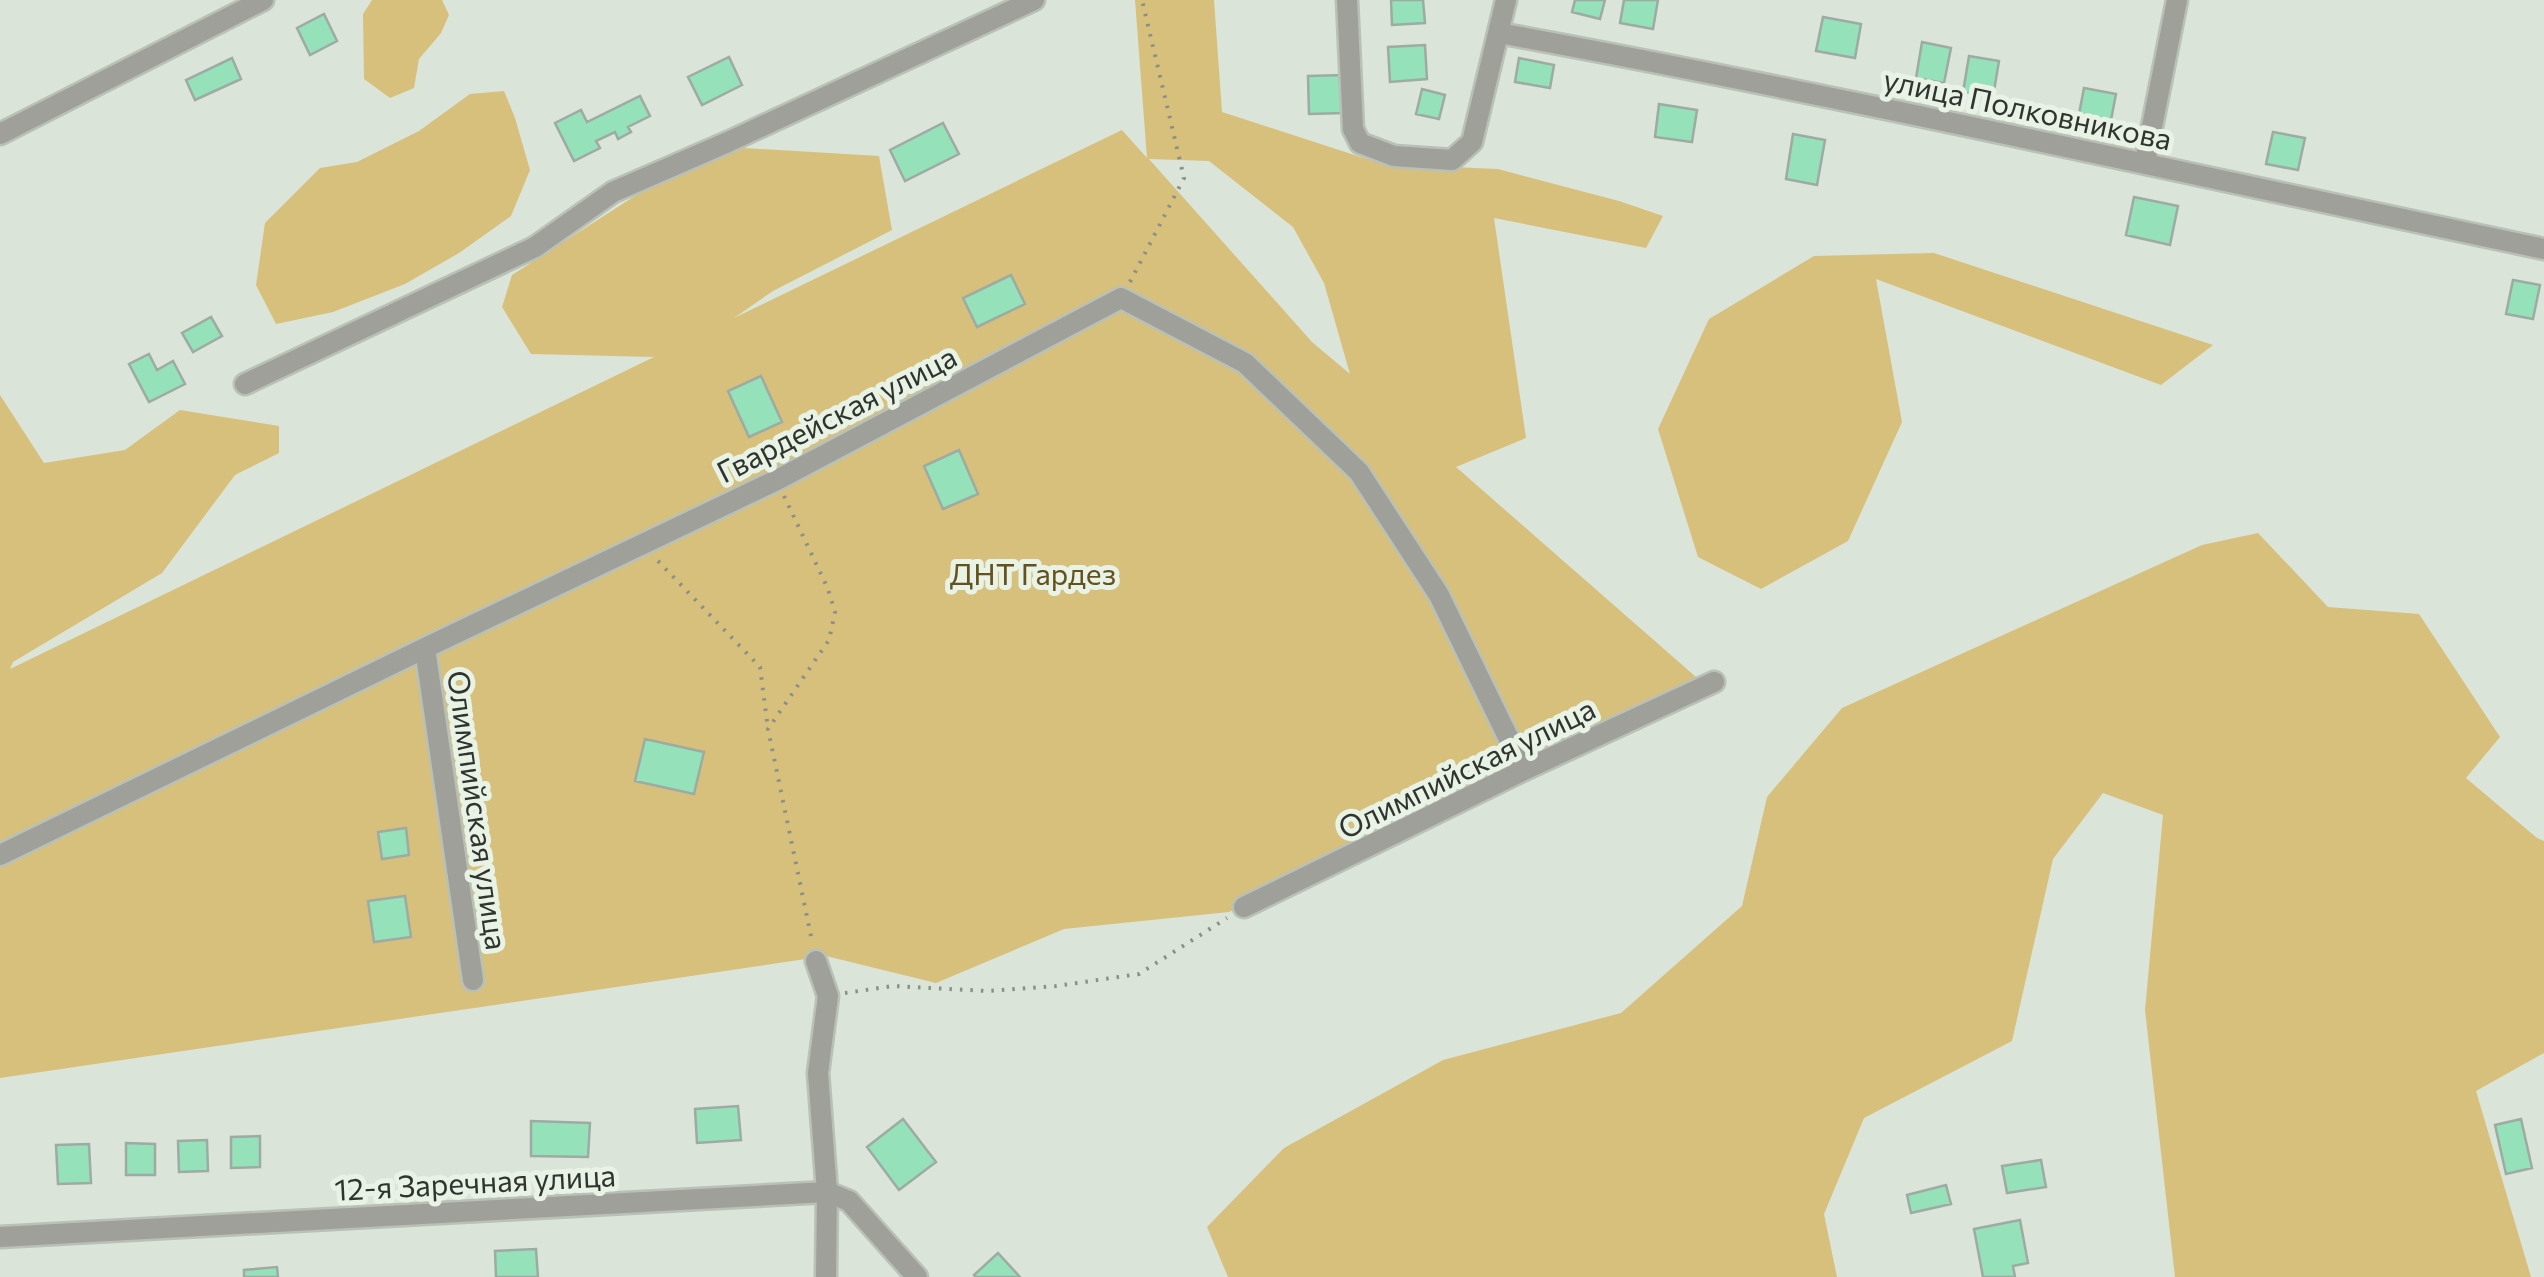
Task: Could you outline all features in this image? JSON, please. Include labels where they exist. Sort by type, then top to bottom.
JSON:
[{"type":"street","points":[[0,134],[263,0]]},
{"type":"street","points":[[245,384],[536,247],[613,192],[1034,0]]},
{"type":"street","points":[[1346,0],[1354,128],[1360,143],[1394,156],[1452,160],[1472,142],[1506,0]]},
{"type":"street","points":[[2144,162],[2177,0]]},
{"type":"street","name":"улица Полковникова","points":[[1499,33],[2144,162],[2544,248]]},
{"type":"street","points":[[1121,298],[1245,362],[1359,472],[1439,595],[1524,770]]},
{"type":"street","name":"Гвардейская улица","points":[[0,855],[776,480],[1121,298]]},
{"type":"street","name":"Олимпийская улица","points":[[425,648],[472,980]]},
{"type":"street","name":"Олимпийская улица","points":[[1244,907],[1714,682]]},
{"type":"street","points":[[816,960],[828,996],[818,1073],[827,1192],[826,1277]]},
{"type":"street","points":[[827,1192],[849,1200],[916,1277]]},
{"type":"street","name":"12-я Заречная улица","points":[[0,1237],[827,1192]]},
{"type":"path","points":[[1121,298],[1184,178],[1142,0]]},
{"type":"path","points":[[768,729],[830,640],[835,612],[776,480]]},
{"type":"path","points":[[642,544],[760,667],[768,729],[816,960]]},
{"type":"path","points":[[828,996],[893,986],[986,990],[1056,986],[1139,974],[1244,907]]},
{"type":"green space","points":[[372,0],[442,0],[449,15],[441,33],[419,59],[414,88],[390,98],[364,79],[363,14]]},
{"type":"green space","name":"ДНТ Гардез","points":[[1135,0],[1214,0],[1222,112],[1382,164],[1498,169],[1663,216],[1646,248],[1494,218],[1526,438],[1456,467],[1704,684],[1229,912],[1064,929],[936,983],[826,956],[0,1078],[0,395],[44,463],[125,450],[180,410],[279,426],[279,453],[235,475],[162,573],[13,662],[10,669],[654,357],[531,354],[502,307],[512,275],[641,192],[744,148],[879,156],[892,230],[773,291],[734,318],[1122,130],[1147,158]],"holes":[[[1149,159],[1209,161],[1293,227],[1324,283],[1350,374],[1312,342]]]},
{"type":"green space","points":[[504,91],[530,170],[511,216],[459,253],[405,284],[333,312],[276,324],[256,285],[265,223],[320,168],[357,162],[419,131],[470,94]]},
{"type":"green space","points":[[1934,253],[2213,345],[2161,385],[1876,279],[1902,422],[1848,541],[1761,589],[1698,557],[1658,429],[1709,319],[1814,256]]},
{"type":"green space","points":[[2258,533],[2328,607],[2419,614],[2500,737],[2466,778],[2544,841],[2544,1053],[2476,1091],[2531,1277],[2175,1277],[2145,1010],[2163,815],[2103,793],[2053,859],[2012,1041],[1864,1118],[1824,1214],[1837,1277],[1228,1277],[1207,1227],[1284,1148],[1443,1060],[1621,1013],[1742,906],[1767,797],[1842,708],[2202,545]]},
{"type":"building","points":[[1391,0],[1423,0],[1425,23],[1392,25]]},
{"type":"building","points":[[1575,0],[1605,0],[1600,19],[1572,12]]},
{"type":"building","points":[[1624,0],[1658,0],[1653,29],[1620,23]]},
{"type":"building","points":[[324,14],[337,41],[310,55],[297,28]]},
{"type":"building","points":[[1823,17],[1861,24],[1855,58],[1816,51]]},
{"type":"building","points":[[1922,42],[1951,48],[1944,83],[1916,78]]},
{"type":"building","points":[[1425,45],[1427,79],[1390,82],[1388,47]]},
{"type":"building","points":[[1969,56],[1999,61],[1993,97],[1963,92]]},
{"type":"building","points":[[729,57],[742,85],[702,105],[688,77]]},
{"type":"building","points":[[232,58],[241,79],[195,100],[186,80]]},
{"type":"building","points":[[1519,58],[1554,65],[1550,88],[1515,82]]},
{"type":"building","points":[[1344,75],[1344,113],[1309,114],[1308,76]]},
{"type":"building","points":[[2084,88],[2116,94],[2111,120],[2079,114]]},
{"type":"building","points":[[1422,89],[1445,95],[1439,119],[1416,114]]},
{"type":"building","points":[[640,96],[650,116],[628,127],[631,132],[618,139],[615,132],[596,141],[600,148],[574,161],[555,123],[581,110],[587,122]]},
{"type":"building","points":[[1659,104],[1697,110],[1692,142],[1655,137]]},
{"type":"building","points":[[943,123],[959,154],[905,181],[890,150]]},
{"type":"building","points":[[2273,132],[2305,138],[2298,170],[2266,164]]},
{"type":"building","points":[[1793,134],[1825,140],[1817,185],[1786,179]]},
{"type":"building","points":[[2134,197],[2178,206],[2170,245],[2126,235]]},
{"type":"building","points":[[1011,275],[1025,304],[977,327],[963,298]]},
{"type":"building","points":[[2513,280],[2540,285],[2533,319],[2506,314]]},
{"type":"building","points":[[211,317],[222,336],[193,352],[182,333]]},
{"type":"building","points":[[149,354],[157,370],[173,361],[185,384],[149,402],[129,364]]},
{"type":"building","points":[[761,376],[782,422],[749,437],[728,391]]},
{"type":"building","points":[[959,450],[978,494],[943,509],[924,466]]},
{"type":"building","points":[[645,739],[704,752],[694,794],[635,781]]},
{"type":"building","points":[[406,828],[409,855],[382,859],[378,832]]},
{"type":"building","points":[[405,896],[411,937],[374,942],[368,901]]},
{"type":"building","points":[[738,1106],[741,1140],[697,1143],[695,1109]]},
{"type":"building","points":[[903,1119],[936,1162],[899,1190],[867,1147]]},
{"type":"building","points":[[2521,1119],[2532,1168],[2506,1174],[2495,1125]]},
{"type":"building","points":[[531,1121],[590,1123],[588,1157],[531,1156]]},
{"type":"building","points":[[260,1136],[260,1167],[231,1168],[231,1137]]},
{"type":"building","points":[[207,1140],[208,1171],[179,1172],[178,1141]]},
{"type":"building","points":[[126,1143],[155,1144],[155,1175],[126,1175]]},
{"type":"building","points":[[89,1144],[91,1183],[58,1184],[56,1145]]},
{"type":"building","points":[[2041,1160],[2046,1187],[2007,1193],[2002,1166]]},
{"type":"building","points":[[1946,1185],[1951,1204],[1911,1213],[1907,1195]]},
{"type":"building","points":[[2020,1220],[2028,1263],[2013,1266],[2015,1277],[1983,1277],[1974,1229]]},
{"type":"building","points":[[536,1249],[538,1277],[496,1277],[495,1251]]},
{"type":"building","points":[[998,1253],[1020,1277],[974,1275]]},
{"type":"building","points":[[277,1267],[278,1277],[244,1277],[244,1270]]}]
